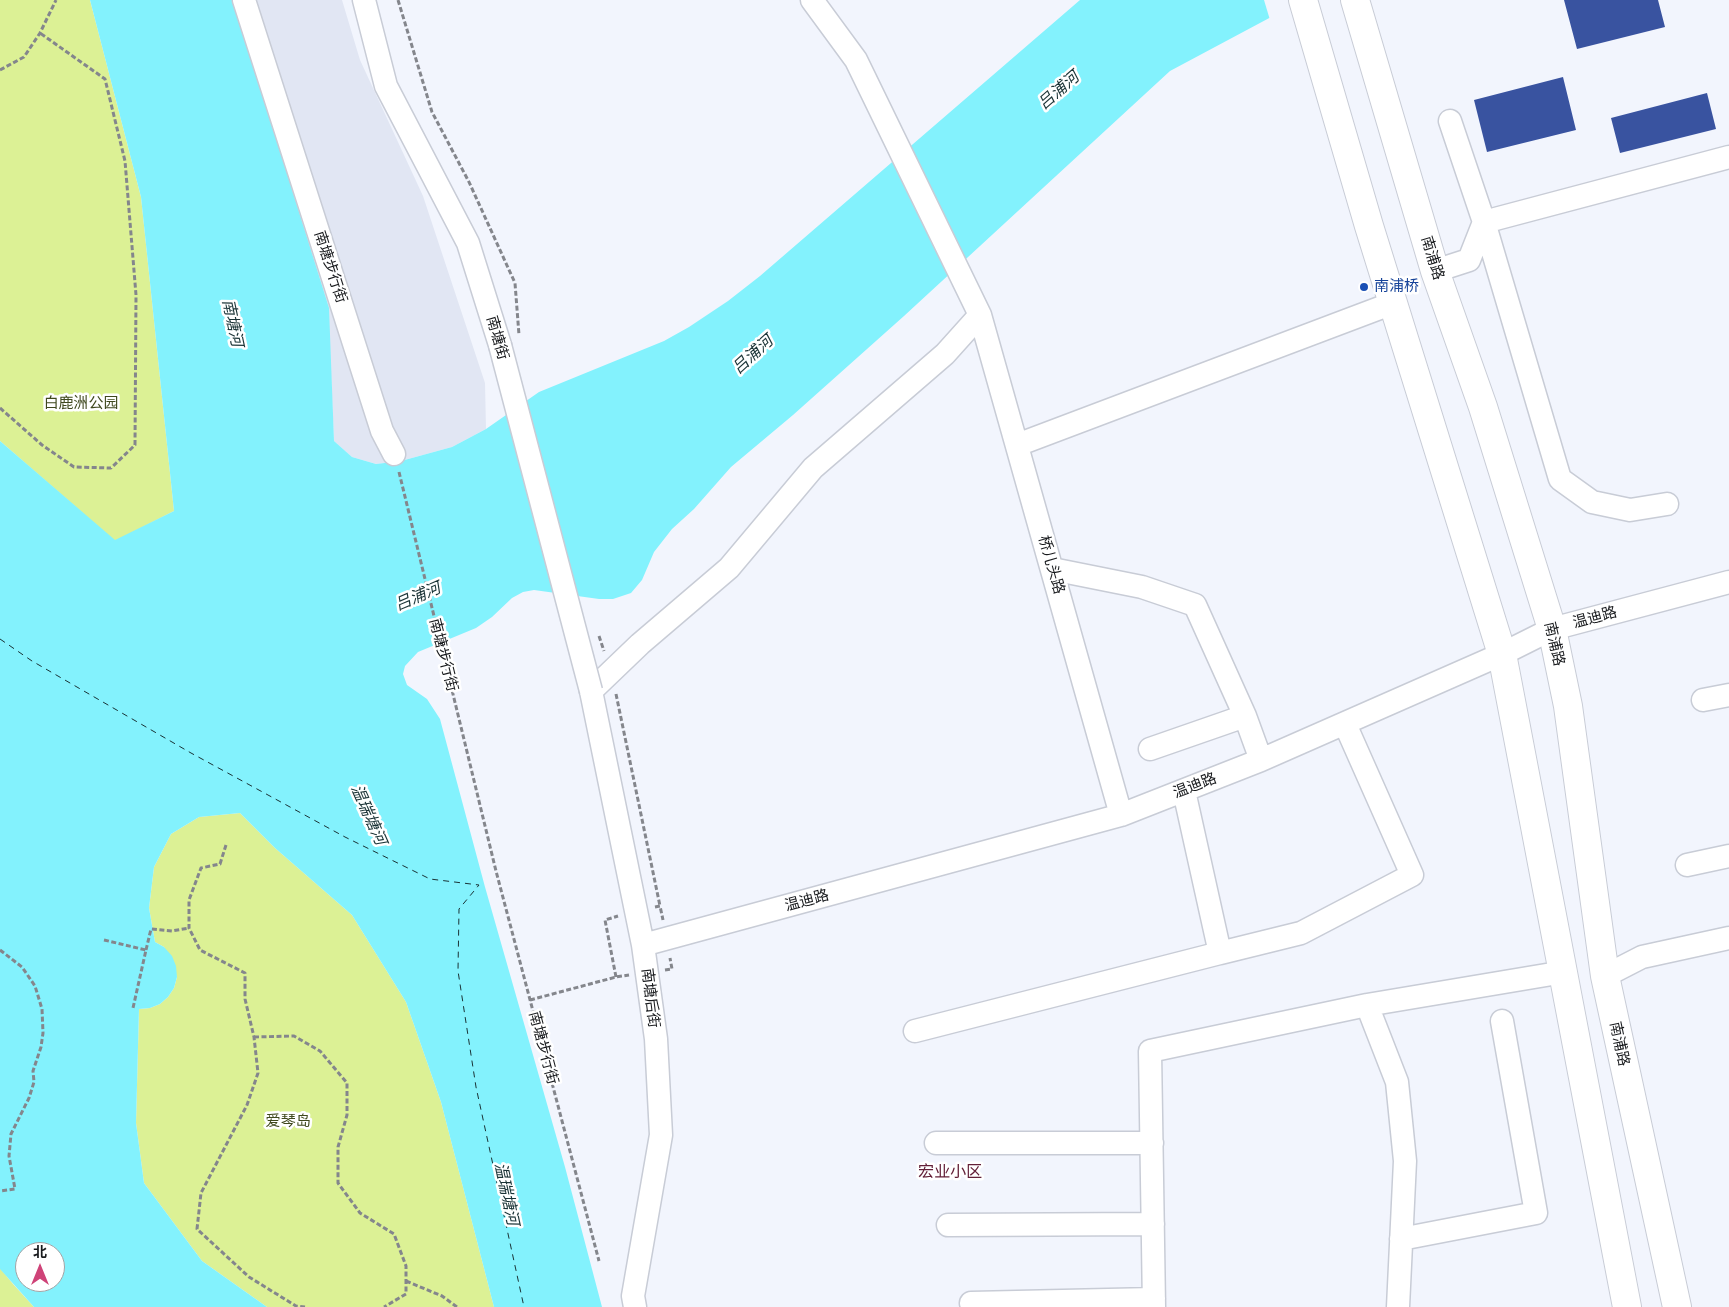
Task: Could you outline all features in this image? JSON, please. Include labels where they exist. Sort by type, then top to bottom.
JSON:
[{"type":"main road","name":"南浦路","points":[[1357,7],[1435,271],[1483,407],[1552,629],[1568,706],[1605,976],[1677,1307]]},
{"type":"main road","points":[[1306,12],[1369,226],[1502,654],[1627,1307]]},
{"type":"street","name":"南塘步行街","points":[[244,0],[382,431],[394,454]]},
{"type":"street","name":"南塘街","points":[[364,0],[386,86],[468,243],[501,348],[591,691]]},
{"type":"street","name":"桥儿头路","points":[[812,0],[856,60],[980,315],[1121,815]]},
{"type":"street","points":[[1450,121],[1484,222],[1560,479],[1592,502],[1630,510],[1667,504]]},
{"type":"street","points":[[1484,222],[1729,157]]},
{"type":"street","points":[[1435,271],[1469,260],[1484,222]]},
{"type":"street","points":[[1017,445],[1393,303]]},
{"type":"street","points":[[591,691],[640,644],[729,568],[813,468],[945,354],[980,315]]},
{"type":"street","points":[[1052,569],[1142,587],[1195,605],[1245,716],[1262,760]]},
{"type":"street","name":"温迪路","points":[[644,945],[1121,815],[1262,760],[1502,654],[1552,629],[1729,582]]},
{"type":"street","name":"南塘后街","points":[[591,691],[644,945],[656,1039],[661,1135],[633,1296],[635,1307]]},
{"type":"street","points":[[1704,700],[1729,695]]},
{"type":"street","points":[[1150,749],[1245,716]]},
{"type":"street","points":[[915,1031],[1301,933],[1412,875],[1345,724]]},
{"type":"street","points":[[1184,790],[1220,953]]},
{"type":"street","points":[[1687,865],[1729,856]]},
{"type":"street","points":[[1605,976],[1642,957],[1729,938]]},
{"type":"street","points":[[971,1303],[1154,1303],[1150,1051],[1367,1005],[1564,972]]},
{"type":"street","points":[[1367,1005],[1397,1082],[1405,1161],[1398,1307]]},
{"type":"street","points":[[1401,1239],[1536,1213],[1502,1021]]},
{"type":"street","points":[[936,1142],[1152,1142]]},
{"type":"street","points":[[948,1225],[1153,1224]]},
{"type":"path","points":[[0,70],[24,57],[40,33],[56,0]]},
{"type":"path","points":[[398,0],[432,112],[469,182],[515,283],[520,346],[501,348]]},
{"type":"path","points":[[0,408],[42,445],[74,467],[111,468],[135,445],[136,294],[125,161],[105,79],[40,33]]},
{"type":"path","name":"南塘步行街","points":[[394,454],[441,650],[598,1261]]},
{"type":"path","points":[[530,1000],[616,977],[672,969],[611,671],[598,634]]},
{"type":"path","points":[[226,844],[220,864],[201,868],[189,900],[189,928],[200,950],[245,973],[245,999],[254,1037],[258,1073],[247,1105],[201,1193],[197,1230],[249,1277],[296,1306],[305,1307]]},
{"type":"path","points":[[616,977],[605,920],[660,906]]},
{"type":"path","points":[[133,1008],[151,929],[172,931],[189,928]]},
{"type":"path","points":[[104,940],[146,950]]},
{"type":"path","points":[[0,950],[22,967],[35,986],[42,1009],[43,1033],[41,1047],[33,1071],[34,1082],[29,1098],[11,1134],[9,1156],[15,1189],[0,1191]]},
{"type":"path","points":[[254,1037],[294,1036],[320,1051],[347,1083],[347,1115],[338,1147],[338,1183],[360,1213],[394,1234],[406,1266],[406,1294],[384,1307]]},
{"type":"path","points":[[406,1281],[442,1296],[457,1307]]},
{"type":"shaded area","points":[[233,0],[342,0],[360,60],[423,196],[485,383],[486,429],[452,447],[401,461],[376,464],[352,457],[334,441],[328,308]]},
{"type":"green space","name":"白鹿洲公园","points":[[0,0],[90,0],[141,197],[174,511],[115,541],[0,441]]},
{"type":"green space","name":"爱琴岛","points":[[240,813],[275,848],[352,915],[406,1002],[441,1102],[494,1307],[267,1307],[202,1261],[144,1183],[136,1123],[139,1009],[150,1008],[160,1004],[174,988],[177,977],[164,947],[155,942],[149,908],[154,867],[171,834],[199,817]]},
{"type":"green space","points":[[0,1268],[15,1286],[15,1292],[20,1292],[34,1307],[0,1307]]},
{"type":"water","points":[[90,0],[233,0],[329,308],[334,441],[352,457],[376,464],[401,461],[452,447],[486,429],[539,392],[664,341],[689,327],[728,301],[760,276],[1080,0],[1303,0],[1170,71],[904,316],[793,415],[731,467],[694,509],[672,529],[654,552],[642,580],[631,593],[613,599],[599,599],[534,590],[523,592],[512,598],[492,617],[476,628],[418,652],[405,666],[403,674],[407,685],[427,699],[440,719],[485,887],[565,1167],[602,1307],[494,1307],[441,1102],[406,1002],[352,915],[275,848],[240,813],[199,817],[171,834],[154,867],[149,908],[155,942],[164,947],[172,956],[176,966],[177,977],[174,988],[160,1004],[150,1008],[139,1009],[136,1123],[144,1183],[202,1261],[267,1307],[34,1307],[21,1292],[65,1292],[65,1242],[15,1242],[15,1286],[0,1269],[0,441],[115,540],[174,511],[141,197]]},
{"type":"pier","points":[[1264,0],[1305,0],[1270,20]]},
{"type":"building","points":[[1564,0],[1658,0],[1665,27],[1577,49]]},
{"type":"building","points":[[1563,77],[1576,130],[1487,152],[1474,100]]},
{"type":"building","points":[[1707,93],[1716,129],[1620,153],[1611,118]]},
{"type":"ferry route","points":[[0,639],[32,661],[191,753],[345,837],[430,879],[479,885],[459,909],[458,971],[476,1087],[524,1307]]},
{"type":"place","name":"南浦桥","points":[[1364,287]]},
{"type":"district","name":"宏业小区","points":[[950,1173]]},
{"type":"water label","name":"吕浦河","points":[[1059,91]]},
{"type":"water label","name":"南塘河","points":[[232,323]]},
{"type":"water label","name":"吕浦河","points":[[753,355]]},
{"type":"water label","name":"吕浦河","points":[[418,597]]},
{"type":"water label","name":"温瑞塘河","points":[[368,815]]},
{"type":"water label","name":"温瑞塘河","points":[[506,1194]]}]
